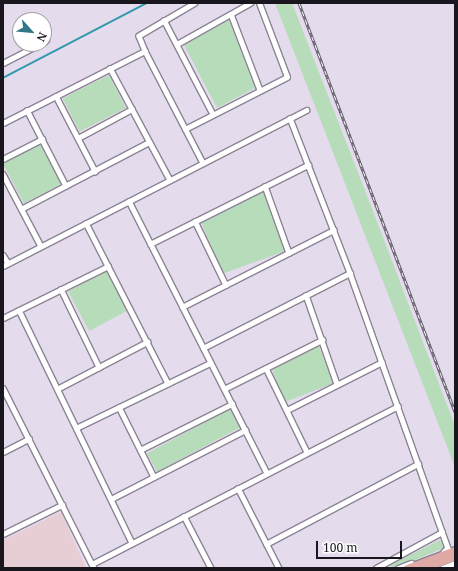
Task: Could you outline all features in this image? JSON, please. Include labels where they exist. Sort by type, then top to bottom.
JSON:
[{"type":"main road","points":[[407,568],[455,550]]},
{"type":"main road","points":[[424,568],[455,556]]},
{"type":"street","points":[[195,3],[139,36],[145,51],[204,163]]},
{"type":"street","points":[[176,44],[250,3]]},
{"type":"street","points":[[185,128],[285,78],[287,75],[259,3]]},
{"type":"street","points":[[230,14],[260,90]]},
{"type":"street","points":[[164,20],[213,114]]},
{"type":"street","points":[[3,122],[145,51]]},
{"type":"street","points":[[3,63],[24,52]]},
{"type":"street","points":[[110,68],[170,180]]},
{"type":"street","points":[[56,96],[95,171]]},
{"type":"street","points":[[78,138],[132,109]]},
{"type":"street","points":[[27,110],[66,186]]},
{"type":"street","points":[[3,255],[5,264],[306,110]]},
{"type":"street","points":[[290,118],[350,273],[448,548],[447,550],[398,568]]},
{"type":"street","points":[[3,159],[42,140]]},
{"type":"street","points":[[21,209],[150,142]]},
{"type":"street","points":[[150,244],[308,165]]},
{"type":"street","points":[[3,174],[41,246]]},
{"type":"street","points":[[265,186],[289,253]]},
{"type":"street","points":[[128,201],[267,473]]},
{"type":"street","points":[[195,221],[226,285]]},
{"type":"street","points":[[86,223],[168,383]]},
{"type":"street","points":[[182,307],[334,230]]},
{"type":"street","points":[[3,318],[108,266]]},
{"type":"street","points":[[203,348],[350,273]]},
{"type":"street","points":[[61,289],[99,367]]},
{"type":"street","points":[[306,296],[337,384]]},
{"type":"street","points":[[19,310],[132,543]]},
{"type":"street","points":[[224,389],[322,340]]},
{"type":"street","points":[[57,388],[147,342]]},
{"type":"street","points":[[76,428],[210,362]]},
{"type":"street","points":[[287,410],[382,362]]},
{"type":"street","points":[[266,368],[307,452]]},
{"type":"street","points":[[3,388],[93,566],[132,543],[398,406]]},
{"type":"street","points":[[140,450],[232,404]]},
{"type":"street","points":[[119,407],[154,477]]},
{"type":"street","points":[[110,499],[245,430]]},
{"type":"street","points":[[3,452],[29,439]]},
{"type":"street","points":[[266,544],[418,464]]},
{"type":"street","points":[[238,488],[279,568]]},
{"type":"street","points":[[3,534],[62,505]]},
{"type":"street","points":[[184,516],[211,568]]},
{"type":"street","points":[[376,568],[442,532]]},
{"type":"street","points":[[442,568],[455,563]]},
{"type":"shaded area","points":[[61,512],[86,568],[3,568],[3,540]]},
{"type":"green space","points":[[275,3],[292,3],[371,206],[455,426],[455,467]]},
{"type":"green space","points":[[229,20],[255,88],[217,108],[184,45]]},
{"type":"green space","points":[[109,75],[126,108],[79,132],[63,99]]},
{"type":"green space","points":[[40,144],[61,184],[24,203],[3,164]]},
{"type":"green space","points":[[263,192],[285,251],[221,274],[199,215]]},
{"type":"green space","points":[[106,271],[127,311],[89,331],[68,291]]},
{"type":"green space","points":[[319,346],[333,383],[285,402],[270,365]]},
{"type":"green space","points":[[230,409],[240,428],[157,472],[147,453]]},
{"type":"green space","points":[[440,540],[444,548],[396,568],[392,568],[390,565]]},
{"type":"waterway","points":[[3,78],[147,3]]},
{"type":"railway","points":[[299,3],[455,412]]}]
